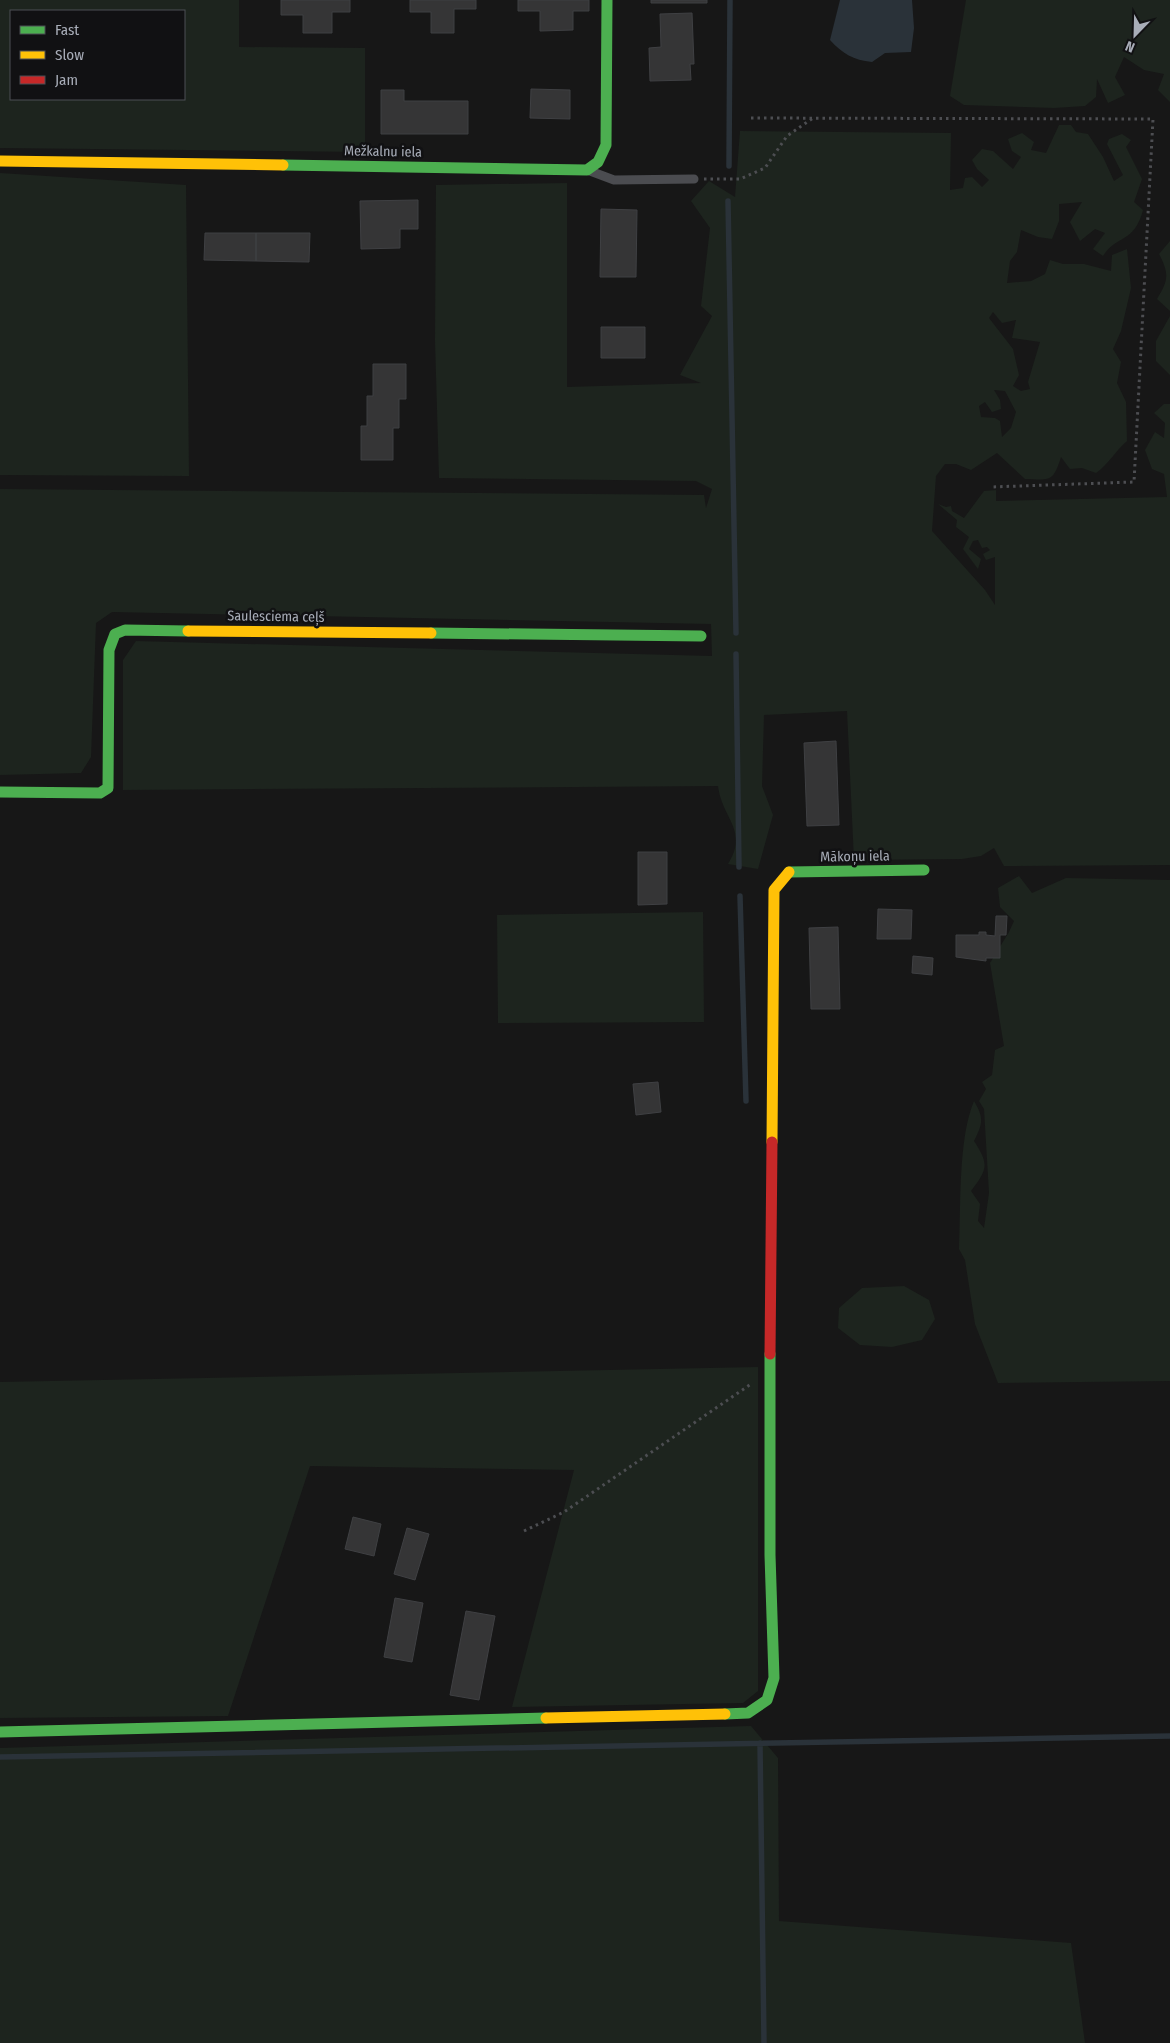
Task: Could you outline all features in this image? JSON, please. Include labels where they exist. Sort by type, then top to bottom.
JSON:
[{"type":"street","points":[[587,170],[598,162],[606,145],[607,0]]},
{"type":"street","name":"Mežkalnu iela","points":[[0,161],[587,170]]},
{"type":"street","name":"Saulesciema ceļš","points":[[0,792],[100,793],[108,788],[109,650],[115,634],[125,630],[701,636]]},
{"type":"street","name":"Mākoņu iela","points":[[770,1371],[774,890],[787,872],[924,870]]},
{"type":"street","points":[[0,1732],[748,1713],[767,1700],[774,1678],[770,1556],[770,1371]]},
{"type":"lane","points":[[587,170],[614,180],[694,179]]},
{"type":"path","points":[[751,118],[1153,119],[1134,482],[991,487]]},
{"type":"path","points":[[694,179],[740,179],[765,168],[787,136],[814,118]]},
{"type":"path","points":[[524,1531],[564,1512],[770,1371]]},
{"type":"shaded area","points":[[0,0],[239,0],[239,47],[365,48],[365,152],[0,148]]},
{"type":"shaded area","points":[[840,0],[912,0],[914,28],[911,52],[885,53],[872,62],[859,60],[844,53],[830,40]]},
{"type":"shaded area","points":[[966,0],[1170,0],[1170,102],[1158,90],[1164,74],[1144,70],[1124,57],[1115,77],[1125,95],[1108,103],[1097,79],[1096,97],[1085,106],[1054,108],[964,105],[950,96]]},
{"type":"shaded area","points":[[1059,125],[1071,125],[1076,132],[1088,134],[1103,157],[1114,181],[1123,175],[1107,144],[1109,139],[1122,134],[1131,140],[1126,147],[1142,179],[1134,202],[1143,210],[1139,221],[1130,234],[1114,244],[1103,256],[1093,249],[1105,233],[1095,229],[1080,241],[1070,222],[1082,202],[1059,204],[1059,221],[1052,239],[1038,237],[1021,230],[1017,252],[1010,261],[1007,283],[1031,281],[1045,274],[1050,260],[1063,264],[1084,264],[1111,271],[1112,255],[1127,249],[1131,288],[1121,331],[1113,349],[1121,362],[1117,383],[1126,402],[1127,441],[1105,466],[1096,473],[1082,468],[1070,469],[1061,457],[1056,471],[1050,478],[1040,480],[1025,479],[997,453],[971,470],[956,464],[945,464],[936,476],[932,531],[985,590],[995,605],[995,557],[986,560],[983,554],[990,550],[987,547],[982,548],[978,540],[973,541],[969,549],[981,559],[978,569],[963,549],[969,537],[956,527],[957,520],[938,504],[946,507],[951,506],[952,511],[964,518],[984,491],[996,490],[996,501],[1167,497],[1164,474],[1152,469],[1145,450],[1155,432],[1164,438],[1165,423],[1154,413],[1164,404],[1170,404],[1170,865],[1004,866],[994,848],[981,856],[962,859],[854,860],[847,711],[764,715],[762,786],[773,815],[758,869],[728,864],[734,852],[735,833],[720,797],[718,786],[123,790],[123,660],[136,641],[712,656],[711,624],[112,612],[96,623],[91,757],[81,773],[0,775],[0,489],[704,495],[706,508],[712,489],[696,481],[439,478],[435,340],[436,185],[567,183],[567,387],[701,383],[680,375],[712,316],[701,306],[710,228],[691,201],[709,181],[735,197],[740,131],[951,133],[950,190],[963,188],[965,178],[972,177],[982,187],[989,180],[977,169],[972,160],[982,149],[993,151],[1013,169],[1021,157],[1012,151],[1008,139],[1022,133],[1034,142],[1031,150],[1046,153]],"holes":[[[993,312],[1002,323],[1016,320],[1012,338],[1040,342],[1028,382],[1030,389],[1021,391],[1013,386],[1019,375],[1013,349],[989,318]],[[994,390],[1005,391],[1016,412],[1011,428],[1002,437],[1000,421],[995,418],[981,417],[979,406],[985,402],[992,412],[1001,409],[1000,400]]]},
{"type":"shaded area","points":[[0,173],[186,185],[189,476],[0,475]]},
{"type":"shaded area","points":[[1170,241],[1170,311],[1157,299],[1166,281],[1165,266],[1159,254]]},
{"type":"shaded area","points":[[1170,316],[1170,375],[1156,361],[1156,341]]},
{"type":"shaded area","points":[[1019,876],[1032,893],[1066,878],[1170,880],[1170,1381],[998,1383],[975,1324],[965,1260],[959,1249],[963,1153],[965,1134],[974,1101],[981,1116],[981,1125],[974,1141],[982,1155],[984,1166],[981,1177],[971,1191],[980,1204],[978,1221],[984,1228],[989,1193],[984,1109],[979,1101],[986,1089],[982,1082],[992,1075],[995,1050],[1004,1046],[990,963],[1014,921],[1000,907],[998,888]]},
{"type":"shaded area","points":[[703,912],[704,1022],[498,1023],[497,915]]},
{"type":"shaded area","points":[[904,1286],[929,1300],[935,1319],[922,1340],[892,1347],[860,1345],[838,1328],[839,1308],[862,1288]]},
{"type":"shaded area","points":[[758,1367],[758,1691],[743,1703],[512,1707],[574,1470],[310,1466],[228,1716],[0,1718],[0,1382]]},
{"type":"shaded area","points":[[751,1726],[778,1758],[779,1921],[1071,1943],[1085,2043],[0,2043],[0,1748]]},
{"type":"building","points":[[281,0],[350,0],[350,12],[332,12],[332,33],[303,33],[303,15],[281,15]]},
{"type":"building","points":[[410,0],[476,0],[476,9],[454,9],[454,33],[431,33],[431,12],[410,12]]},
{"type":"building","points":[[518,0],[589,0],[589,11],[573,11],[573,30],[540,31],[540,11],[518,11]]},
{"type":"building","points":[[651,0],[707,0],[707,3],[651,3]]},
{"type":"building","points":[[692,13],[694,64],[690,64],[691,80],[650,81],[649,48],[661,47],[660,14]]},
{"type":"building","points":[[531,89],[570,90],[570,119],[530,118]]},
{"type":"building","points":[[381,90],[404,90],[404,101],[468,101],[468,134],[381,134]]},
{"type":"building","points":[[418,200],[418,229],[400,229],[400,248],[361,249],[360,201]]},
{"type":"building","points":[[601,209],[637,210],[636,277],[600,277]]},
{"type":"building","points":[[205,233],[256,233],[256,261],[204,260]]},
{"type":"building","points":[[256,233],[310,233],[309,262],[256,261]]},
{"type":"building","points":[[601,327],[645,327],[645,358],[601,358]]},
{"type":"building","points":[[373,364],[406,364],[406,399],[399,399],[399,428],[393,428],[393,460],[361,460],[361,426],[367,426],[367,396],[373,396]]},
{"type":"building","points":[[836,741],[839,825],[807,826],[804,743]]},
{"type":"building","points":[[638,852],[667,852],[667,904],[638,905]]},
{"type":"building","points":[[878,909],[912,910],[911,939],[877,939]]},
{"type":"building","points":[[996,916],[1007,916],[1006,935],[1000,935],[1000,958],[986,958],[986,961],[956,957],[956,935],[979,935],[979,932],[986,932],[986,935],[995,936]]},
{"type":"building","points":[[838,927],[840,1009],[811,1009],[809,928]]},
{"type":"building","points":[[913,956],[933,958],[932,975],[912,973]]},
{"type":"building","points":[[658,1082],[661,1112],[636,1115],[633,1084]]},
{"type":"building","points":[[353,1517],[381,1524],[374,1556],[345,1549]]},
{"type":"building","points":[[407,1528],[429,1534],[415,1580],[394,1574]]},
{"type":"building","points":[[395,1598],[423,1603],[412,1662],[384,1657]]},
{"type":"building","points":[[466,1611],[495,1616],[479,1700],[450,1695]]},
{"type":"waterway","points":[[729,166],[730,0]]},
{"type":"waterway","points":[[728,201],[736,633]]},
{"type":"waterway","points":[[736,654],[739,867]]},
{"type":"waterway","points":[[740,896],[746,1101]]},
{"type":"waterway","points":[[0,1757],[1170,1736]]},
{"type":"waterway","points":[[760,1743],[764,2043]]},
{"type":"traffic: fast","points":[[283,165],[587,170],[598,162],[606,145],[607,0]]},
{"type":"traffic: fast","points":[[0,792],[100,793],[108,788],[109,650],[115,634],[125,630],[188,631]]},
{"type":"traffic: fast","points":[[431,633],[701,636]]},
{"type":"traffic: fast","points":[[789,872],[924,870]]},
{"type":"traffic: fast","points":[[725,1714],[748,1713],[767,1700],[774,1678],[770,1555],[770,1354]]},
{"type":"traffic: fast","points":[[0,1732],[546,1718]]},
{"type":"traffic: slow","points":[[0,161],[283,165]]},
{"type":"traffic: slow","points":[[188,631],[431,633]]},
{"type":"traffic: slow","points":[[772,1142],[774,890],[789,872]]},
{"type":"traffic: slow","points":[[546,1718],[725,1714]]},
{"type":"traffic: jam","points":[[770,1354],[772,1142]]}]
